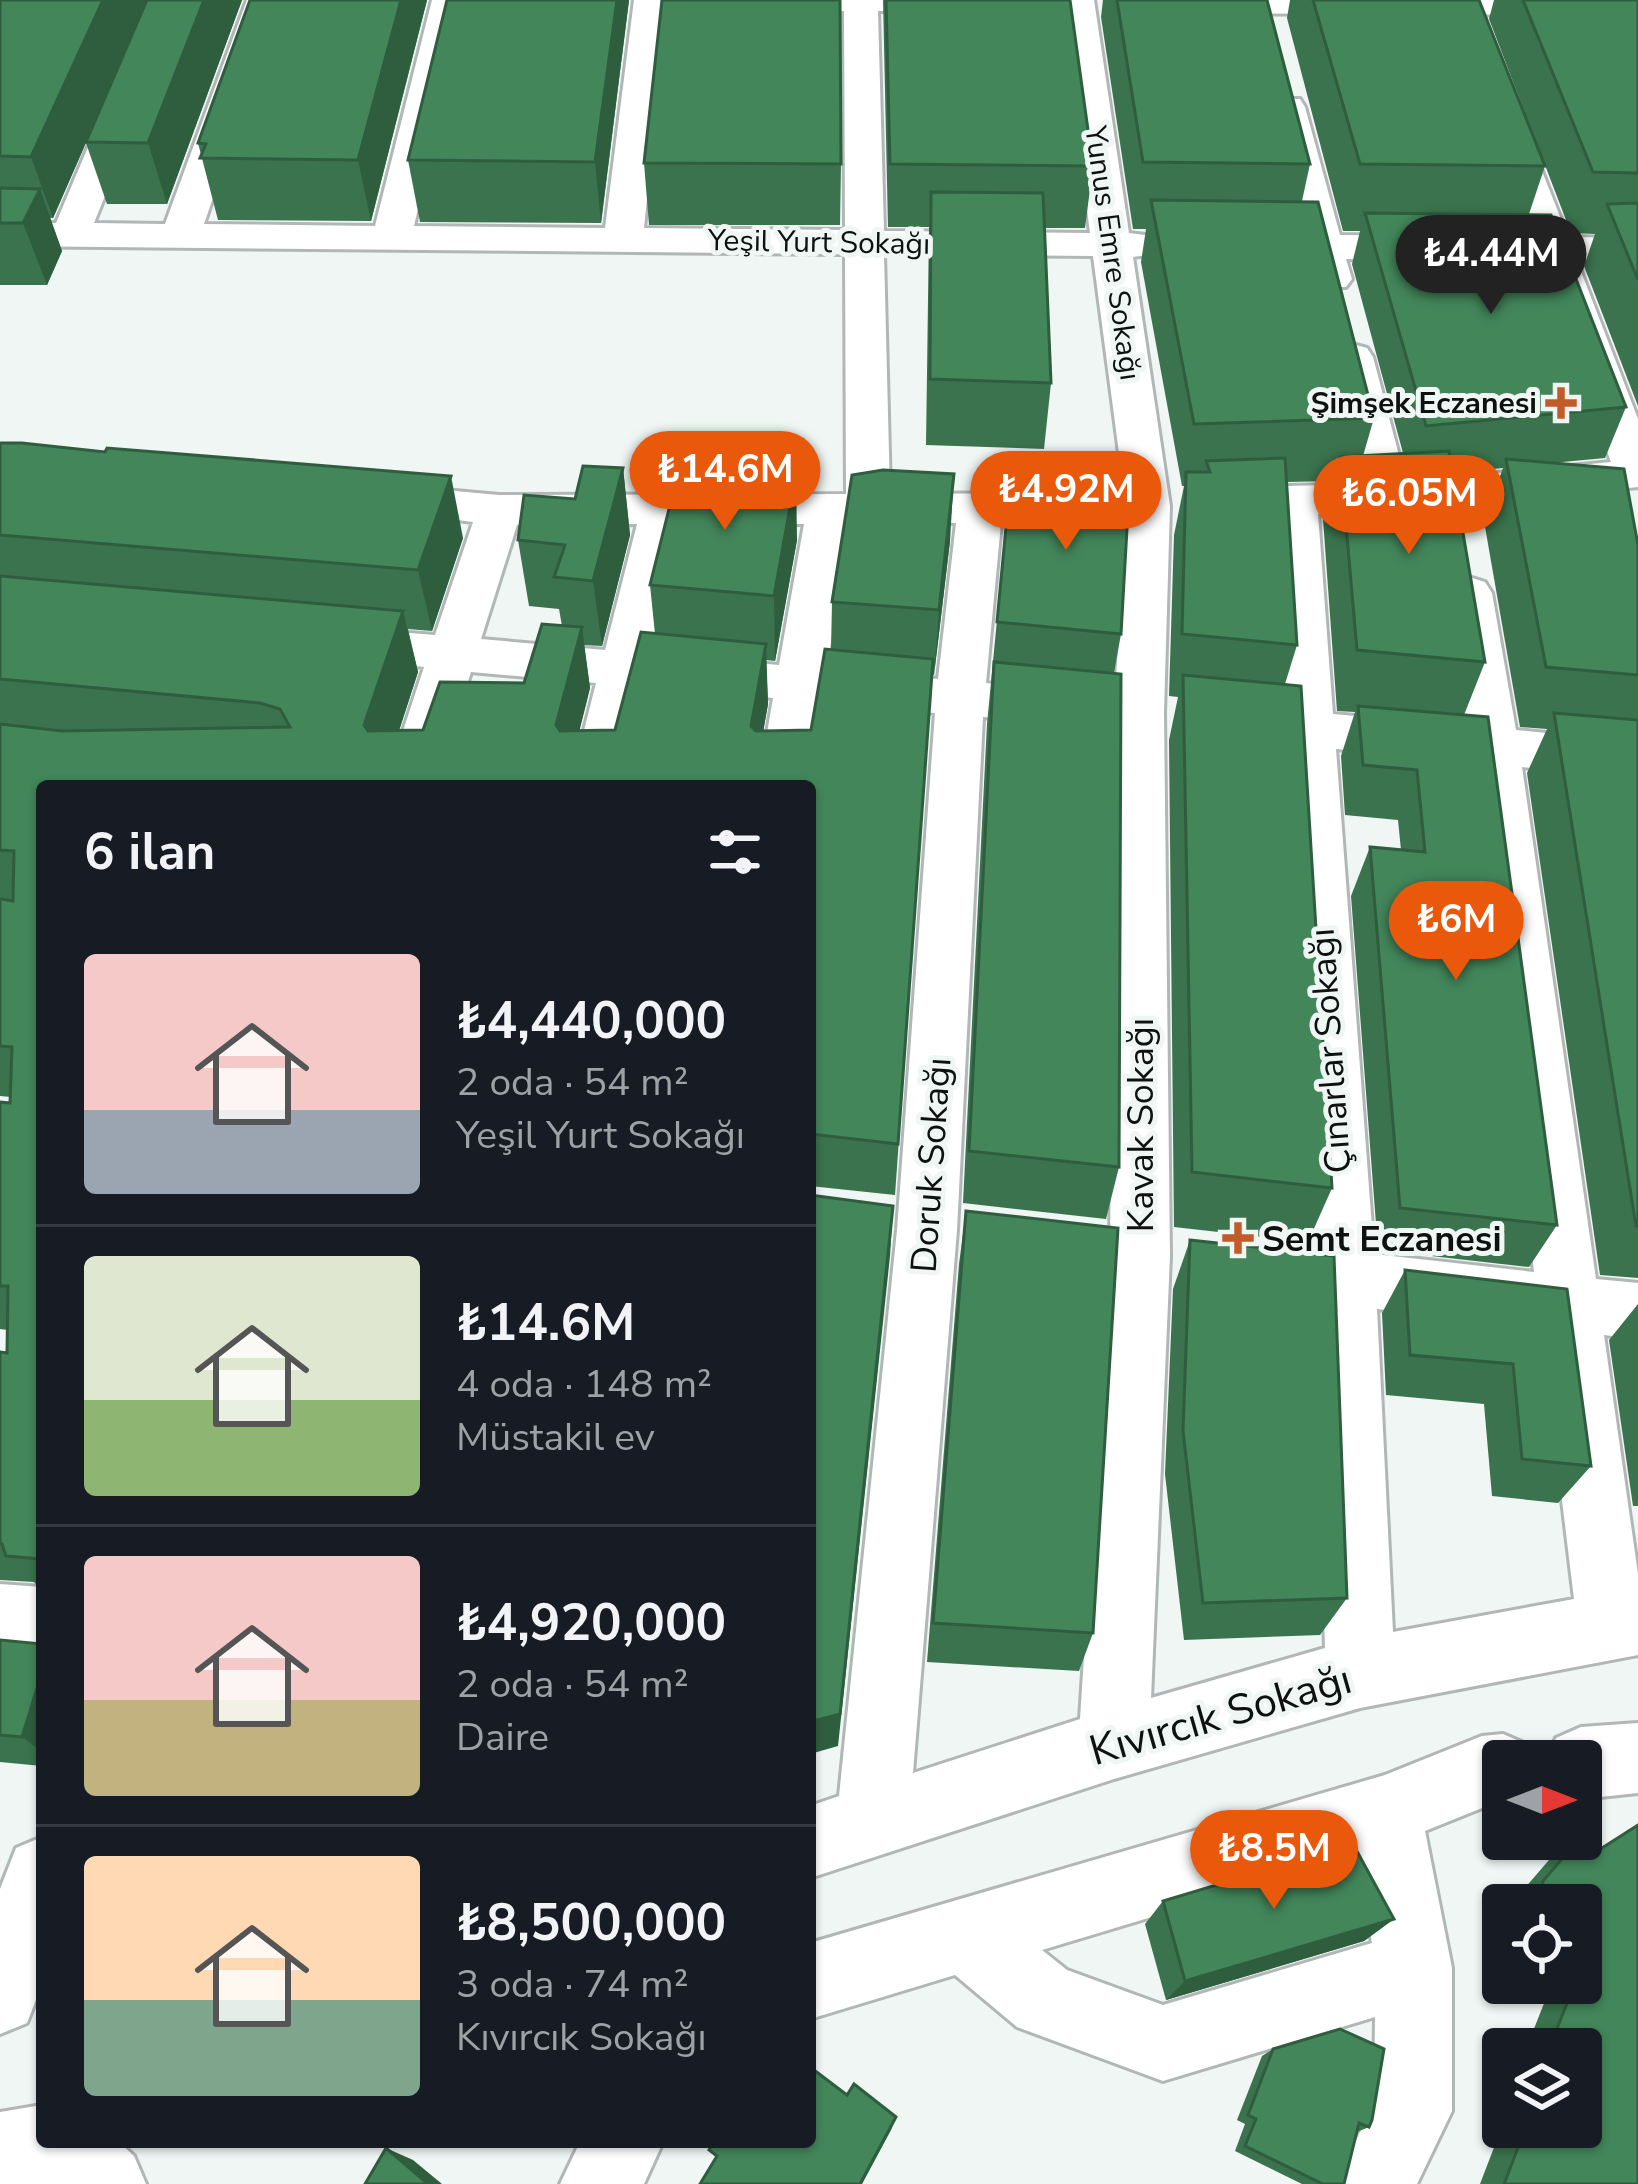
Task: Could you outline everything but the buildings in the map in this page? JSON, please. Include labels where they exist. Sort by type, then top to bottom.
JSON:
[{"type":"street","points":[[70,235],[167,0]]},
{"type":"street","points":[[180,236],[264,0]]},
{"type":"street","points":[[392,238],[449,0]]},
{"type":"street","points":[[623,240],[651,0]]},
{"type":"street","points":[[700,0],[981,2]]},
{"type":"street","points":[[784,780],[801,687],[849,510],[865,243],[861,0]]},
{"type":"street","name":"Yunus Emre Sokağı","points":[[1077,2],[1148,506]]},
{"type":"street","points":[[1260,2],[1388,498]]},
{"type":"street","points":[[1460,2],[1478,49]]},
{"type":"street","points":[[1146,3],[1604,5]]},
{"type":"street","points":[[1494,93],[1627,474],[1624,523]]},
{"type":"street","name":"Yeşil Yurt Sokağı","points":[[0,234],[1638,250]]},
{"type":"street","points":[[332,494],[499,510],[980,509],[1388,498],[1627,474]]},
{"type":"street","points":[[1452,491],[1494,746],[1566,1304],[1624,1622]]},
{"type":"street","name":"Çınarlar Sokağı","points":[[1295,501],[1345,1278],[1360,1673]]},
{"type":"street","name":"Kavak Sokağı","points":[[1114,1744],[1139,1256],[1139,713],[1148,506]]},
{"type":"street","name":"Doruk Sokağı","points":[[841,1831],[927,1230],[960,698],[980,509]]},
{"type":"street","points":[[412,780],[499,510]]},
{"type":"street","points":[[596,780],[663,512]]},
{"type":"street","points":[[286,639],[1638,760]]},
{"type":"street","points":[[1254,1268],[1638,1311]]},
{"type":"street","points":[[0,1618],[36,1621]]},
{"type":"street","name":"Kıvırcık Sokağı","points":[[841,1831],[1114,1744],[1360,1673],[1624,1622]]},
{"type":"street","points":[[1602,1761],[1638,1758]]},
{"type":"street","points":[[816,1979],[1385,1811],[1482,1772]]},
{"type":"street","points":[[1374,2184],[1413,2110],[1414,1968],[1385,1811]]},
{"type":"street","points":[[36,1892],[0,1997],[36,1993]]},
{"type":"street","points":[[962,1933],[1044,2000],[1163,2043],[1414,1968]]},
{"type":"street","points":[[0,2152],[36,2146]]},
{"type":"street","points":[[65,2148],[106,2184]]},
{"type":"street","points":[[600,2184],[621,2148]]},
{"type":"place","name":"Şimşek Eczanesi","points":[[1561,403]]},
{"type":"place","name":"Semt Eczanesi","points":[[1238,1238]]}]
